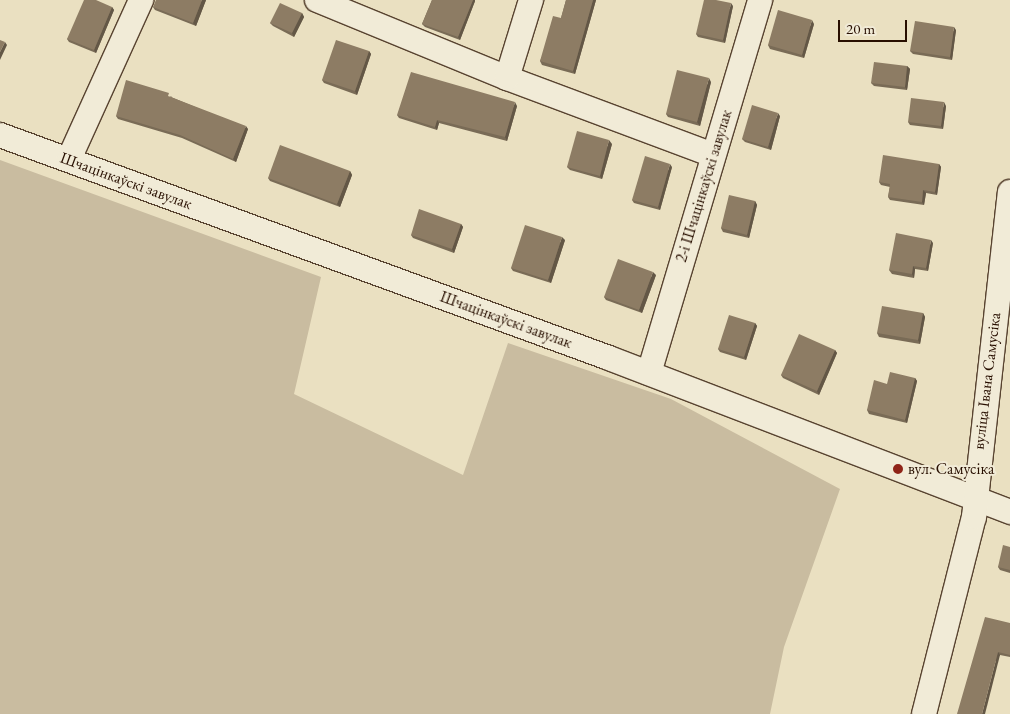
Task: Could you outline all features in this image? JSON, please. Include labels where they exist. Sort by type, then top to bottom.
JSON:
[{"type":"street","points":[[70,159],[141,0]]},
{"type":"street","points":[[316,0],[507,78],[713,154]]},
{"type":"street","points":[[507,78],[531,0]]},
{"type":"street","name":"2-і Шчацінкаўскі завулак","points":[[649,373],[760,0]]},
{"type":"street","name":"Шчацінкаўскі завулак","points":[[0,135],[70,159],[649,373],[972,500],[1010,512]]},
{"type":"street","name":"вуліца Івана Самусіка","points":[[924,714],[967,552],[1010,192]]},
{"type":"shaded area","points":[[0,160],[321,277],[294,394],[463,475],[508,343],[671,399],[840,489],[784,647],[770,714],[0,714]]},
{"type":"building","points":[[84,0],[96,0],[112,7],[94,50],[67,39]]},
{"type":"building","points":[[156,0],[202,0],[193,23],[153,7]]},
{"type":"building","points":[[432,0],[473,0],[458,37],[422,24]]},
{"type":"building","points":[[566,0],[593,0],[573,71],[540,61],[553,16],[561,18]]},
{"type":"building","points":[[704,0],[731,3],[723,40],[696,34]]},
{"type":"building","points":[[280,3],[302,13],[292,33],[270,23]]},
{"type":"building","points":[[778,10],[812,20],[802,55],[768,45]]},
{"type":"building","points":[[915,21],[954,27],[950,57],[910,51]]},
{"type":"building","points":[[0,40],[5,42],[0,52]]},
{"type":"building","points":[[336,40],[369,51],[355,91],[322,80]]},
{"type":"building","points":[[874,62],[907,66],[905,87],[871,83]]},
{"type":"building","points":[[677,70],[709,78],[697,122],[666,114]]},
{"type":"building","points":[[411,72],[515,102],[505,137],[437,120],[435,127],[397,115]]},
{"type":"building","points":[[126,80],[169,93],[168,96],[246,126],[233,159],[180,135],[116,116]]},
{"type":"building","points":[[911,98],[944,102],[941,126],[908,122]]},
{"type":"building","points":[[752,105],[778,113],[768,147],[742,139]]},
{"type":"building","points":[[577,131],[609,140],[600,176],[567,167]]},
{"type":"building","points":[[280,145],[350,171],[337,204],[268,178]]},
{"type":"building","points":[[883,155],[939,164],[935,192],[923,190],[922,202],[888,197],[890,184],[879,182]]},
{"type":"building","points":[[645,156],[670,164],[658,207],[632,200]]},
{"type":"building","points":[[729,195],[755,201],[747,235],[721,228]]},
{"type":"building","points":[[419,209],[461,224],[452,249],[411,235]]},
{"type":"building","points":[[525,225],[562,237],[548,280],[511,268]]},
{"type":"building","points":[[896,233],[931,240],[926,268],[913,266],[912,274],[889,270]]},
{"type":"building","points":[[618,259],[653,272],[639,310],[604,297]]},
{"type":"building","points":[[882,306],[923,313],[918,340],[877,333]]},
{"type":"building","points":[[729,315],[755,323],[744,357],[718,349]]},
{"type":"building","points":[[799,334],[835,350],[817,391],[781,375]]},
{"type":"building","points":[[890,372],[915,378],[905,420],[867,410],[874,380],[887,384]]},
{"type":"building","points":[[1003,545],[1010,547],[1010,570],[998,567]]},
{"type":"building","points":[[985,617],[1010,623],[1010,655],[998,652],[982,714],[957,714]]},
{"type":"place","name":"вул. Самусіка","points":[[898,469]]}]
